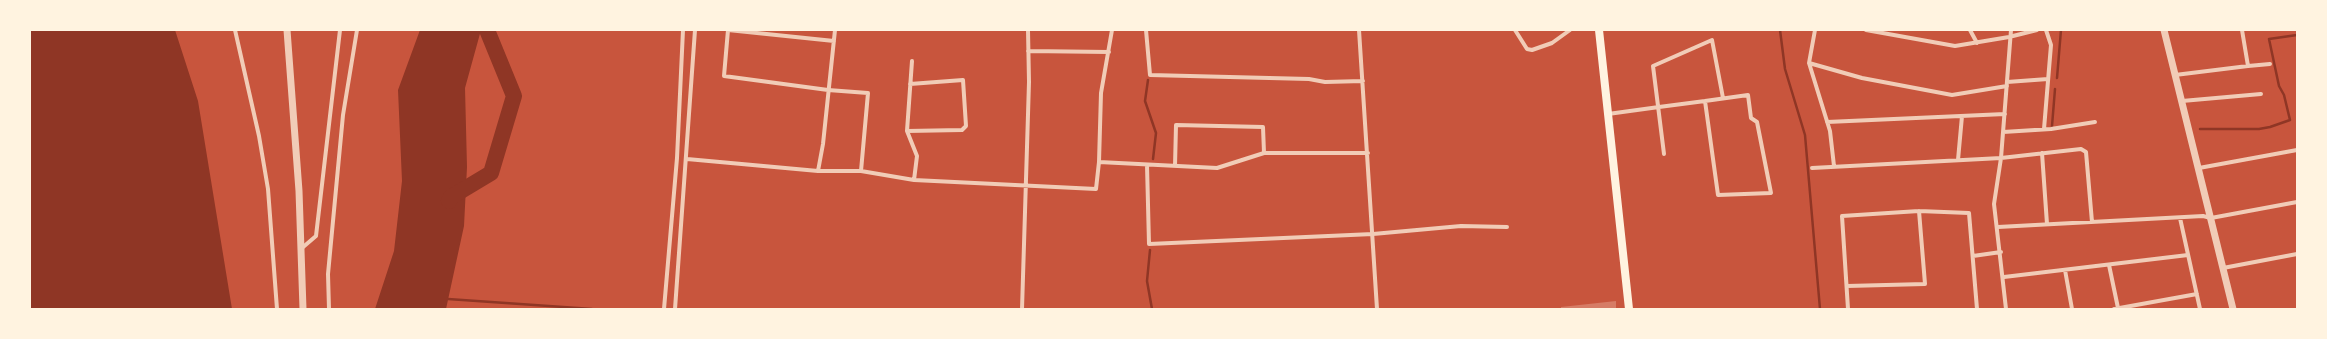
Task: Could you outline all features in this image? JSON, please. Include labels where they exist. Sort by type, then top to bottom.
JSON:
[{"type":"main road","points":[[1599,30],[1629,309]]},
{"type":"street","points":[[235,30],[260,136],[268,189],[277,309]]},
{"type":"street","points":[[287,30],[302,248],[303,309]]},
{"type":"street","points":[[302,248],[316,236],[340,30]]},
{"type":"street","points":[[329,309],[328,274],[343,115],[357,30]]},
{"type":"street","points":[[664,309],[676,158],[683,30]]},
{"type":"street","points":[[675,309],[687,159],[695,30]]},
{"type":"street","points":[[834,41],[728,30],[724,76],[828,90],[868,93],[861,171]]},
{"type":"street","points":[[818,171],[823,144],[835,30]]},
{"type":"street","points":[[1022,309],[1028,30]]},
{"type":"street","points":[[687,159],[818,171],[861,171],[914,180],[1096,189],[1099,162],[1101,93],[1112,30]]},
{"type":"street","points":[[1146,30],[1150,75],[1309,79],[1325,82],[1363,81]]},
{"type":"street","points":[[1359,30],[1377,309]]},
{"type":"street","points":[[1515,30],[1527,49],[1532,50],[1552,44],[1570,30]]},
{"type":"street","points":[[1815,30],[1809,63],[1827,122],[1834,166]]},
{"type":"street","points":[[1866,30],[1955,46],[2009,37],[2037,30]]},
{"type":"street","points":[[1970,30],[1977,43]]},
{"type":"street","points":[[2006,309],[2004,277],[1994,204],[2001,158],[2009,37],[2011,30]]},
{"type":"street","points":[[2044,129],[2051,45],[2046,30]]},
{"type":"street","points":[[2165,30],[2233,309]]},
{"type":"street","points":[[2242,30],[2248,66]]},
{"type":"street","points":[[1664,154],[1653,66],[1712,40],[1724,98]]},
{"type":"street","points":[[1028,51],[1109,52]]},
{"type":"street","points":[[912,61],[907,131],[917,156],[914,180]]},
{"type":"street","points":[[1809,63],[1862,78],[1952,95],[2007,84],[2048,79]]},
{"type":"street","points":[[2175,75],[2270,64]]},
{"type":"street","points":[[907,131],[962,130],[966,126],[963,80],[910,84]]},
{"type":"street","points":[[2182,101],[2261,94]]},
{"type":"street","points":[[1608,114],[1748,95],[1751,118],[1757,122],[1771,193],[1718,195],[1705,101]]},
{"type":"street","points":[[1827,122],[2005,114]]},
{"type":"street","points":[[1958,160],[1962,116]]},
{"type":"street","points":[[2003,132],[2044,129],[2095,122]]},
{"type":"street","points":[[1175,166],[1176,124],[1263,127],[1264,153]]},
{"type":"street","points":[[1812,168],[2001,158],[2081,149],[2086,152],[2092,222]]},
{"type":"street","points":[[2199,168],[2297,150]]},
{"type":"street","points":[[1099,162],[1217,168],[1264,153],[1368,154]]},
{"type":"street","points":[[2042,153],[2047,224]]},
{"type":"street","points":[[1147,164],[1150,244],[1373,234],[1461,226],[1507,226]]},
{"type":"street","points":[[1998,227],[2180,218],[2211,218],[2297,202]]},
{"type":"street","points":[[1847,286],[1925,284],[1919,211]]},
{"type":"street","points":[[1848,309],[1842,216],[1919,211],[1969,213],[1977,309]]},
{"type":"street","points":[[2180,218],[2200,309]]},
{"type":"street","points":[[1973,256],[2001,252]]},
{"type":"street","points":[[2223,268],[2297,254]]},
{"type":"street","points":[[2004,277],[2188,255]]},
{"type":"street","points":[[2110,265],[2116,309],[2197,294]]},
{"type":"street","points":[[2064,270],[2072,309]]},
{"type":"shaded area","points":[[30,30],[175,30],[198,101],[232,309],[30,309]]},
{"type":"shaded area","points":[[420,30],[481,30],[465,88],[467,167],[464,226],[446,309],[375,309],[394,251],[402,181],[398,90]]},
{"type":"building","points":[[1616,301],[1616,309],[1561,309],[1561,307]]},
{"type":"waterway","points":[[449,201],[451,197],[491,173],[514,96],[487,30]]},
{"type":"waterway","points":[[1780,30],[1785,69],[1805,135],[1820,309]]},
{"type":"waterway","points":[[2057,78],[2061,30]]},
{"type":"waterway","points":[[2200,129],[2259,129],[2290,120],[2284,95],[2279,86],[2269,39],[2297,35]]},
{"type":"waterway","points":[[1148,80],[1145,101],[1156,133],[1153,159]]},
{"type":"waterway","points":[[2052,126],[2055,89]]},
{"type":"waterway","points":[[1150,250],[1147,281],[1152,309]]},
{"type":"waterway","points":[[448,299],[592,309]]}]
